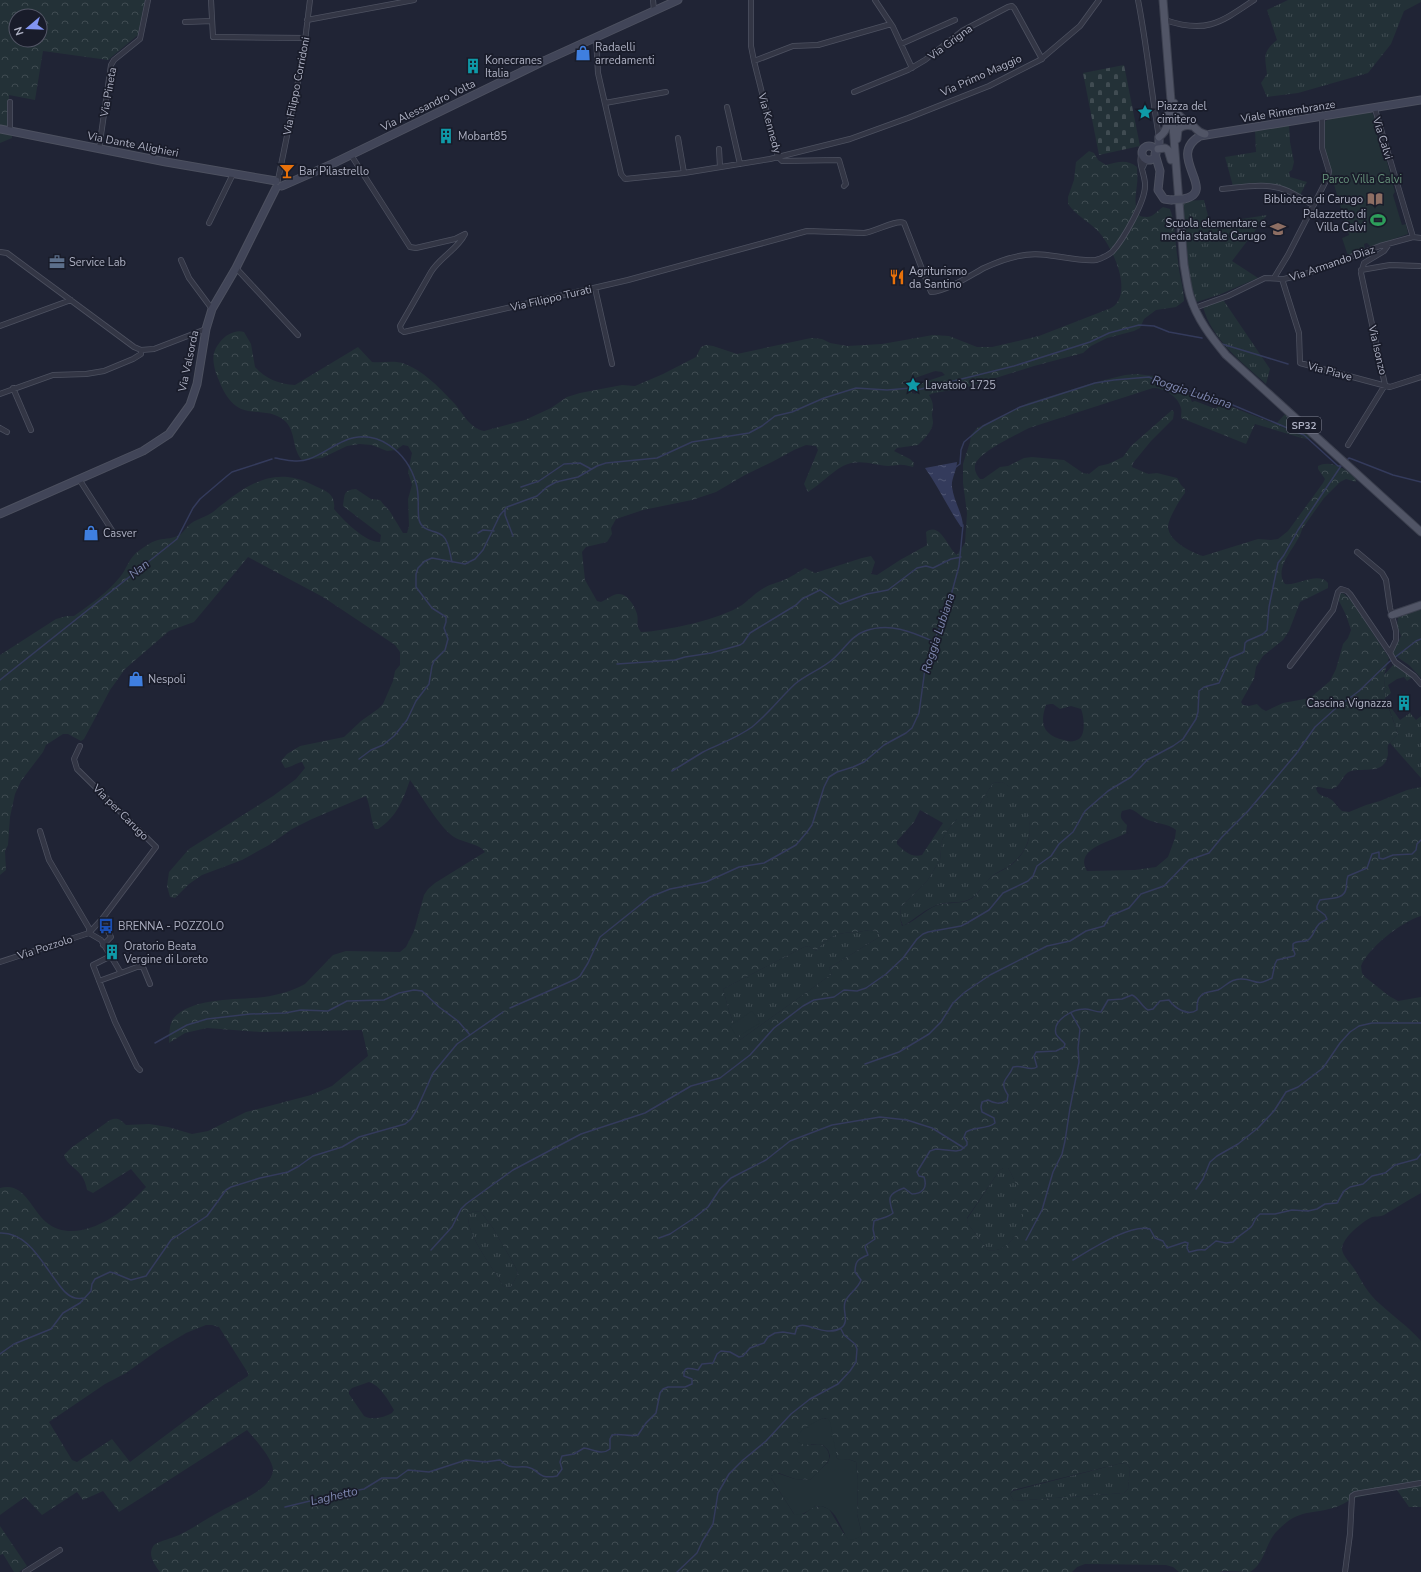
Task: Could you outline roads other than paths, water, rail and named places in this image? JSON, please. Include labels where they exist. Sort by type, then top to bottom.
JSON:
[{"type":"main road","name":"SP32","points":[[1163,0],[1184,265],[1190,296],[1198,316],[1212,338],[1226,355],[1420,530]]},
{"type":"main road","points":[[1159,137],[1167,128],[1167,103],[1170,93]]},
{"type":"main road","points":[[1170,93],[1177,113],[1182,119],[1199,132],[1205,134]]},
{"type":"main road","points":[[1177,179],[1180,171],[1178,130],[1184,126],[1192,126]]},
{"type":"main road","points":[[1154,156],[1165,148],[1170,151],[1173,182],[1178,192]]},
{"type":"main road","points":[[1392,615],[1421,605]]},
{"type":"street","name":"Via Pineta","points":[[99,149],[111,65],[114,60],[140,39],[148,0]]},
{"type":"street","points":[[212,0],[213,37],[305,38]]},
{"type":"street","name":"Via Filippo Corridoni","points":[[278,184],[279,171],[302,57],[310,0]]},
{"type":"street","points":[[307,20],[414,0]]},
{"type":"street","points":[[653,0],[654,10]]},
{"type":"street","name":"Via Alessandro Volta","points":[[278,184],[297,179],[332,164],[596,37],[678,0]]},
{"type":"street","name":"Via Kennedy","points":[[751,0],[751,46],[778,157],[782,161],[839,160],[846,184],[844,186]]},
{"type":"street","points":[[875,0],[891,24],[912,68]]},
{"type":"street","name":"Via Primo Maggio","points":[[605,103],[621,174],[625,179],[684,173],[778,157],[850,139],[989,86],[1042,58],[1080,26],[1099,0]]},
{"type":"street","points":[[1138,0],[1147,47],[1150,84],[1159,137],[1154,156],[1144,163],[1143,169]]},
{"type":"street","points":[[1165,20],[1178,25],[1197,27],[1214,24],[1230,16],[1254,0]]},
{"type":"street","name":"Via Grigna","points":[[854,92],[912,68],[928,58],[962,31],[1010,6],[1014,8],[1042,58]]},
{"type":"street","points":[[901,44],[955,20]]},
{"type":"street","points":[[185,22],[212,21]]},
{"type":"street","points":[[754,62],[793,46],[818,45],[891,24]]},
{"type":"street","points":[[596,37],[598,73],[605,103],[666,92]]},
{"type":"street","name":"Viale Rimembranze","points":[[1205,134],[1374,109],[1421,100]]},
{"type":"street","points":[[10,102],[10,131]]},
{"type":"street","points":[[727,107],[740,164]]},
{"type":"street","name":"Via Calvi","points":[[1374,109],[1413,237]]},
{"type":"street","points":[[1274,278],[1329,174],[1322,148],[1322,116]]},
{"type":"street","name":"Via Dante Alighieri","points":[[0,130],[262,179],[278,184]]},
{"type":"street","points":[[1147,146],[1152,146],[1154,156],[1160,168],[1159,192],[1164,199],[1184,199],[1194,194],[1197,186],[1187,157],[1188,148],[1193,141],[1205,134]]},
{"type":"street","points":[[1143,169],[1140,160],[1144,148],[1159,137]]},
{"type":"street","points":[[678,138],[684,173]]},
{"type":"street","points":[[719,150],[720,167]]},
{"type":"street","points":[[1142,153],[1143,157],[1154,156]]},
{"type":"street","name":"Via Filippo Turati","points":[[351,154],[410,247],[416,248],[455,239],[465,234],[462,240],[436,264],[400,326],[402,331],[595,288],[807,231],[864,233],[872,232],[901,222],[904,224],[931,292],[964,280],[992,265],[1019,256],[1039,254],[1091,260],[1105,257],[1113,251],[1121,240],[1143,200],[1146,182],[1143,169]]},
{"type":"street","points":[[209,223],[232,174]]},
{"type":"street","name":"Via Valsorda","points":[[0,514],[143,451],[169,434],[190,405],[197,384],[206,329],[212,309],[236,268],[278,184]]},
{"type":"street","points":[[1222,189],[1261,186],[1276,187],[1289,191],[1313,205]]},
{"type":"street","name":"Via Armando Diaz","points":[[1200,306],[1228,296],[1260,280],[1268,278],[1282,279],[1305,274],[1389,244],[1413,237],[1421,238]]},
{"type":"street","points":[[1361,270],[1364,263],[1384,251],[1389,244]]},
{"type":"street","points":[[0,252],[7,253],[134,347],[142,350],[154,349],[206,329]]},
{"type":"street","points":[[180,260],[189,278],[212,309]]},
{"type":"street","points":[[1361,270],[1390,265],[1419,266]]},
{"type":"street","points":[[236,268],[298,335]]},
{"type":"street","name":"Via Isonzo","points":[[1348,445],[1385,386],[1361,270]]},
{"type":"street","name":"Via Piave","points":[[1282,279],[1299,333],[1300,363],[1385,386],[1393,386],[1421,377]]},
{"type":"street","points":[[595,288],[612,364]]},
{"type":"street","points":[[0,326],[71,300]]},
{"type":"street","points":[[0,394],[53,374],[86,374],[104,371],[133,359],[141,354],[142,350]]},
{"type":"street","points":[[13,388],[31,430]]},
{"type":"street","points":[[0,428],[7,432]]},
{"type":"street","points":[[79,479],[115,535]]},
{"type":"street","points":[[1357,552],[1382,573],[1386,580],[1396,631],[1396,640],[1390,653]]},
{"type":"street","points":[[1290,666],[1333,610],[1338,592],[1341,589],[1350,594],[1395,662],[1414,676],[1421,684]]},
{"type":"street","name":"Via per Carugo","points":[[80,746],[74,759],[78,768],[156,847],[102,919],[89,933]]},
{"type":"street","points":[[40,831],[49,860],[89,928],[89,933],[101,940],[121,973]]},
{"type":"street","points":[[102,919],[111,937],[103,945]]},
{"type":"street","name":"Via Pozzolo","points":[[0,962],[89,933]]},
{"type":"street","points":[[111,956],[93,965],[115,1022],[137,1067],[140,1070]]},
{"type":"street","points":[[99,982],[137,967],[143,967],[150,984]]},
{"type":"street","points":[[1345,1572],[1350,1534],[1352,1496],[1355,1494],[1421,1482]]},
{"type":"street","points":[[25,1572],[60,1550]]},
{"type":"water","points":[[957,462],[952,487],[962,517],[963,527],[961,527],[956,520],[925,468]]},
{"type":"waterway","points":[[917,390],[1014,366],[1090,342],[1109,333],[1139,325],[1154,326],[1169,332],[1202,338]]},
{"type":"waterway","points":[[1222,344],[1288,364]]},
{"type":"waterway","points":[[431,1250],[452,1227],[461,1209],[466,1204],[513,1170],[581,1134],[645,1113],[691,1086],[720,1078],[750,1055],[774,1028],[803,1006],[814,1000],[834,997],[844,990],[857,991],[866,988],[886,974],[903,958],[917,939],[923,934],[961,926],[967,923],[989,910],[1003,893],[1028,881],[1033,876],[1037,866],[1051,856],[1059,844],[1073,832],[1085,811],[1108,791],[1131,777],[1147,760],[1183,739],[1196,719],[1198,712],[1199,691],[1204,687],[1219,683],[1230,658],[1244,652],[1245,643],[1247,641],[1263,634],[1267,630],[1269,607],[1278,563],[1298,530],[1341,466],[1338,466],[1304,435],[1221,400],[1170,387],[1149,377],[1095,383],[1020,407],[983,426],[964,442],[961,450],[960,464],[956,467]]},
{"type":"waterway","points":[[359,759],[371,750],[383,745],[394,736],[407,720],[416,701],[429,684],[434,661],[445,650],[448,639],[444,628],[446,617],[432,608],[416,587],[416,574],[418,568],[425,561],[432,558],[465,564],[475,559],[483,550],[500,515],[507,507],[537,496],[547,487],[556,482],[578,477],[597,466],[606,463],[657,458],[692,442],[749,433],[762,426],[775,416],[792,412],[824,398],[856,388],[887,390],[911,388]]},
{"type":"waterway","name":"Nan","points":[[275,458],[301,461],[318,455],[344,441],[356,438],[368,437],[389,445],[406,461],[412,472],[417,488],[418,515],[421,524],[426,529],[440,534],[445,538],[452,562]]},
{"type":"waterway","points":[[1347,460],[1349,458],[1393,475],[1421,482]]},
{"type":"waterway","name":"Nan","points":[[0,680],[177,539],[193,508],[200,499],[227,476],[232,472],[272,459]]},
{"type":"waterway","points":[[521,487],[539,481],[564,464],[580,463],[591,469]]},
{"type":"waterway","points":[[505,510],[505,515],[513,536]]},
{"type":"waterway","name":"Roggia Lubiana","points":[[510,1008],[580,976],[600,937],[650,897],[670,889],[706,882],[739,867],[764,863],[796,845],[812,825],[824,787],[829,777],[837,772],[864,762],[884,745],[912,728],[919,713],[925,669],[931,648],[947,610],[959,566],[963,525]]},
{"type":"waterway","points":[[478,533],[483,530],[494,531]]},
{"type":"waterway","points":[[617,664],[675,660],[711,653],[740,645],[750,633],[796,605],[802,599],[820,590],[840,604],[867,594],[888,590],[917,568],[926,566],[933,568],[951,559],[961,557]]},
{"type":"waterway","points":[[672,771],[703,752],[734,738],[752,727],[795,684],[804,677],[829,663],[860,633],[874,628],[901,629],[935,642]]},
{"type":"waterway","points":[[865,1064],[899,1052],[929,1034],[941,1022],[953,1003],[965,992],[990,975],[1047,946],[1070,941],[1086,931],[1104,926],[1110,916],[1129,908],[1141,894],[1164,886],[1189,860],[1209,853],[1222,837],[1248,811],[1296,754],[1315,727],[1335,709],[1359,691],[1389,662],[1416,641],[1421,639]]},
{"type":"waterway","name":"Laghetto","points":[[285,1507],[364,1489],[382,1478],[397,1478],[408,1470],[429,1472],[466,1460],[485,1462],[500,1460],[513,1467],[531,1468],[545,1477],[557,1476],[562,1469],[560,1462],[562,1456],[574,1454],[584,1448],[597,1452],[604,1452],[610,1449],[610,1439],[612,1435],[638,1435],[646,1423],[656,1413],[660,1393],[663,1389],[668,1387],[685,1387],[692,1384],[692,1379],[684,1376],[686,1369],[690,1368],[698,1370],[702,1364],[713,1363],[717,1354],[721,1351],[730,1352],[739,1357],[743,1356],[750,1348],[764,1343],[768,1337],[775,1333],[783,1332],[795,1334],[797,1327],[801,1325],[829,1331],[835,1331],[841,1328],[845,1323],[845,1302],[861,1280],[855,1272],[856,1263],[859,1259],[868,1255],[865,1247],[875,1239],[873,1229],[874,1221],[889,1216],[893,1213],[890,1204],[890,1197],[894,1192],[904,1188],[912,1194],[919,1193],[923,1190],[925,1187],[924,1177],[919,1176],[917,1172],[930,1151],[936,1149],[961,1150],[967,1145],[964,1137],[966,1132],[973,1129],[988,1127],[995,1123],[994,1118],[982,1112],[982,1102],[988,1100],[995,1103],[1007,1101],[1008,1095],[1005,1090],[1004,1083],[1013,1067],[1020,1066],[1032,1069],[1037,1067],[1034,1056],[1036,1052],[1056,1051],[1064,1047],[1065,1044],[1056,1034],[1057,1024],[1064,1016],[1075,1011],[1087,1009],[1101,1012],[1108,1000],[1122,999],[1132,995],[1148,1010],[1153,1009],[1160,1001],[1169,1000],[1174,1006],[1181,1010],[1185,1012],[1193,1012],[1197,1010],[1198,999],[1203,994],[1218,990],[1233,980],[1245,979],[1258,982],[1266,981],[1272,978],[1277,960],[1294,956],[1293,944],[1308,940],[1312,937],[1319,924],[1327,919],[1325,915],[1317,909],[1320,900],[1339,897],[1345,893],[1348,876],[1367,868],[1372,854],[1379,852],[1379,858],[1383,859],[1393,855],[1412,854],[1416,850],[1417,844],[1421,840]]},
{"type":"waterway","points":[[155,1043],[187,1025],[207,1019],[250,1014],[285,1013],[301,1010],[328,1011],[347,1001],[384,1000],[399,993],[414,990],[422,991],[439,1007],[458,1021],[470,1035]]},
{"type":"waterway","name":"Roggia Lubiana","points":[[0,1354],[14,1344],[51,1329],[63,1313],[80,1303],[91,1291],[92,1284],[95,1279],[110,1272],[131,1280],[146,1276],[171,1240],[207,1216],[226,1190],[231,1187],[260,1178],[288,1172],[313,1156],[342,1147],[359,1137],[405,1124],[411,1119],[416,1111],[433,1073],[457,1044],[503,1012]]},
{"type":"waterway","points":[[1026,1240],[1042,1210],[1053,1172],[1062,1154],[1065,1141],[1079,1062],[1078,1048],[1080,1029],[1071,1013]]},
{"type":"waterway","points":[[1196,1189],[1203,1179],[1210,1162],[1217,1156],[1238,1144],[1258,1128],[1274,1111],[1286,1092],[1298,1087],[1323,1068],[1340,1043],[1350,1032],[1359,1026],[1372,1023],[1421,1023]]},
{"type":"waterway","points":[[659,1238],[670,1234],[708,1207],[720,1189],[731,1178],[766,1160],[790,1141],[832,1125],[880,1117],[907,1120],[932,1128],[964,1148]]},
{"type":"waterway","points":[[1073,1260],[1111,1238],[1142,1228],[1150,1229],[1155,1238],[1163,1241],[1167,1248],[1185,1242],[1188,1243],[1187,1248],[1189,1252],[1205,1250],[1216,1241],[1226,1243],[1233,1242],[1251,1227],[1260,1214],[1275,1214],[1292,1210],[1308,1211],[1317,1209],[1325,1204],[1337,1203],[1344,1191],[1350,1187],[1363,1184],[1372,1176],[1385,1173],[1395,1165],[1417,1159],[1421,1154]]},
{"type":"waterway","points":[[0,1233],[10,1234],[26,1243],[40,1258],[65,1292],[75,1298],[85,1298]]},
{"type":"waterway","points":[[677,1572],[697,1553],[713,1524],[718,1493],[729,1474],[766,1441],[791,1414],[810,1399],[838,1384],[850,1371],[856,1362],[857,1349],[855,1344],[844,1335],[841,1329]]},
{"type":"place","name":"Radaelli arredamenti","points":[[583,53]]},
{"type":"place","name":"Konecranes Italia","points":[[473,66]]},
{"type":"place","name":"Piazza del cimitero","points":[[1145,112]]},
{"type":"place","name":"Mobart85","points":[[446,136]]},
{"type":"place","name":"Bar Pilastrello","points":[[287,171]]},
{"type":"place","name":"Biblioteca di Carugo","points":[[1375,199]]},
{"type":"place","name":"Palazzetto di Villa Calvi","points":[[1378,220]]},
{"type":"place","name":"Scuola elementare e media statale Carugo","points":[[1278,229]]},
{"type":"place","name":"Service Lab","points":[[57,262]]},
{"type":"place","name":"Agriturismo da Santino","points":[[897,277]]},
{"type":"place","name":"Lavatoio 1725","points":[[913,385]]},
{"type":"place","name":"Casver","points":[[91,533]]},
{"type":"place","name":"Nespoli","points":[[136,679]]},
{"type":"place","name":"Cascina Vignazza","points":[[1404,703]]},
{"type":"place","name":"BRENNA - POZZOLO","points":[[106,926]]},
{"type":"place","name":"Oratorio Beata Vergine di Loreto","points":[[112,952]]},
{"type":"park label","name":"Parco Villa Calvi","points":[[1362,179]]}]
